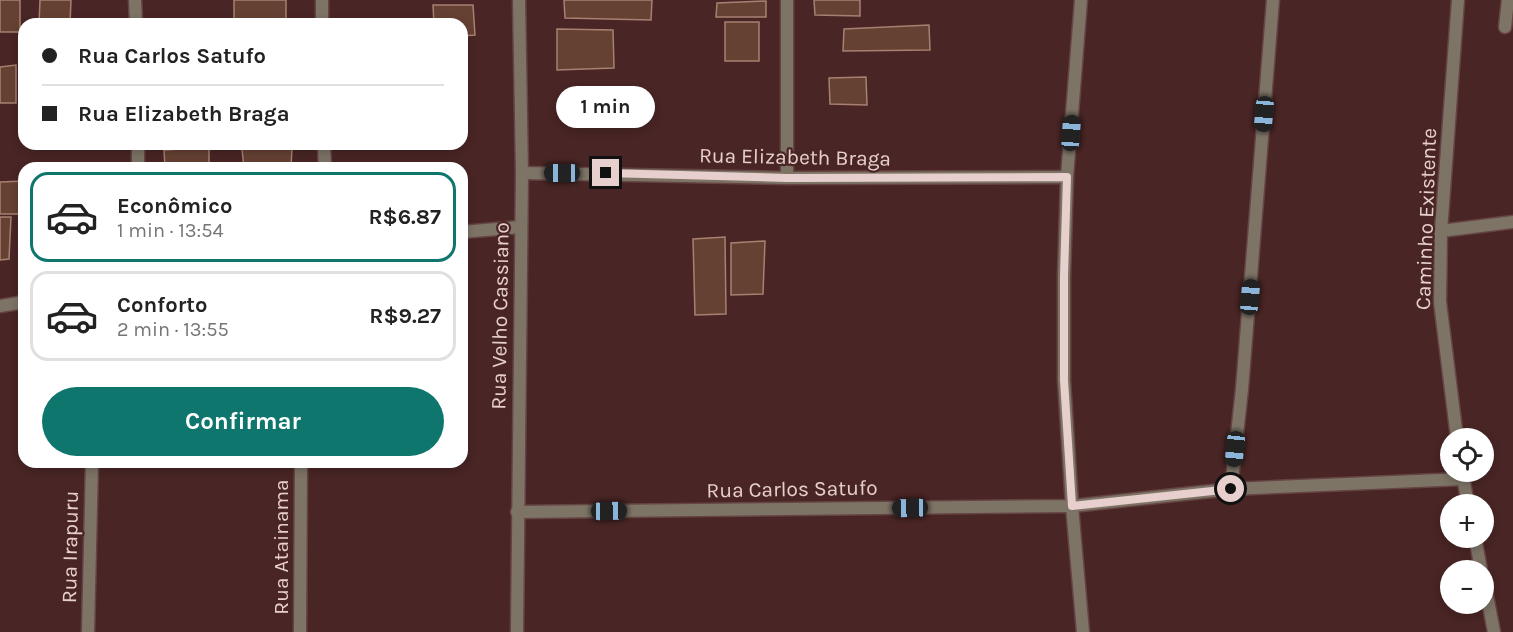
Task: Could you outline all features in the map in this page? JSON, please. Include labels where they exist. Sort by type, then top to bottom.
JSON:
[{"type":"street","points":[[135,0],[135,18]]},
{"type":"street","points":[[322,0],[322,18]]},
{"type":"street","name":"Rua Velho Cassiano","points":[[517,632],[522,173],[519,0]]},
{"type":"street","points":[[787,0],[787,178]]},
{"type":"street","points":[[1081,0],[1067,177],[1064,380],[1083,632]]},
{"type":"street","points":[[1231,489],[1242,389],[1273,0]]},
{"type":"street","name":"Caminho Existente","points":[[1457,428],[1440,302],[1441,231],[1458,0]]},
{"type":"street","points":[[1505,27],[1508,0]]},
{"type":"street","name":"Rua Elizabeth Braga","points":[[522,173],[787,178],[1067,177]]},
{"type":"street","points":[[1441,231],[1513,222]]},
{"type":"street","points":[[468,231],[520,227]]},
{"type":"street","points":[[0,306],[18,303]]},
{"type":"street","name":"Rua Irapuru","points":[[88,632],[92,468]]},
{"type":"street","name":"Rua Atainama","points":[[300,632],[301,468]]},
{"type":"street","name":"Rua Carlos Satufo","points":[[517,512],[1072,506],[1231,489],[1440,476]]},
{"type":"street","points":[[1491,614],[1494,632]]},
{"type":"building","points":[[0,0],[20,0],[18,32],[0,32]]},
{"type":"building","points":[[40,0],[71,0],[70,18],[39,18]]},
{"type":"building","points":[[234,0],[286,0],[286,18],[234,18]]},
{"type":"building","points":[[564,0],[652,0],[651,20],[565,18]]},
{"type":"building","points":[[814,0],[860,0],[860,16],[815,15]]},
{"type":"building","points":[[766,1],[766,17],[716,17],[717,3]]},
{"type":"building","points":[[433,5],[473,5],[475,35],[468,36],[468,18],[434,18]]},
{"type":"building","points":[[725,22],[759,22],[759,61],[725,61]]},
{"type":"building","points":[[929,25],[930,50],[843,51],[844,29]]},
{"type":"building","points":[[557,29],[613,30],[614,68],[557,70]]},
{"type":"building","points":[[16,65],[16,103],[0,103],[0,67]]},
{"type":"building","points":[[866,77],[867,105],[830,104],[829,78]]},
{"type":"building","points":[[164,150],[209,150],[209,162],[165,162]]},
{"type":"building","points":[[242,150],[292,150],[291,162],[243,162]]},
{"type":"building","points":[[18,181],[18,214],[0,214],[0,182]]},
{"type":"building","points":[[0,217],[11,217],[9,259],[0,260]]},
{"type":"building","points":[[725,237],[726,314],[695,315],[693,239]]},
{"type":"building","points":[[765,241],[763,294],[731,295],[731,243]]},
{"type":"route","points":[[606,173],[787,178],[1067,177],[1064,380],[1072,506],[1231,489]]}]
